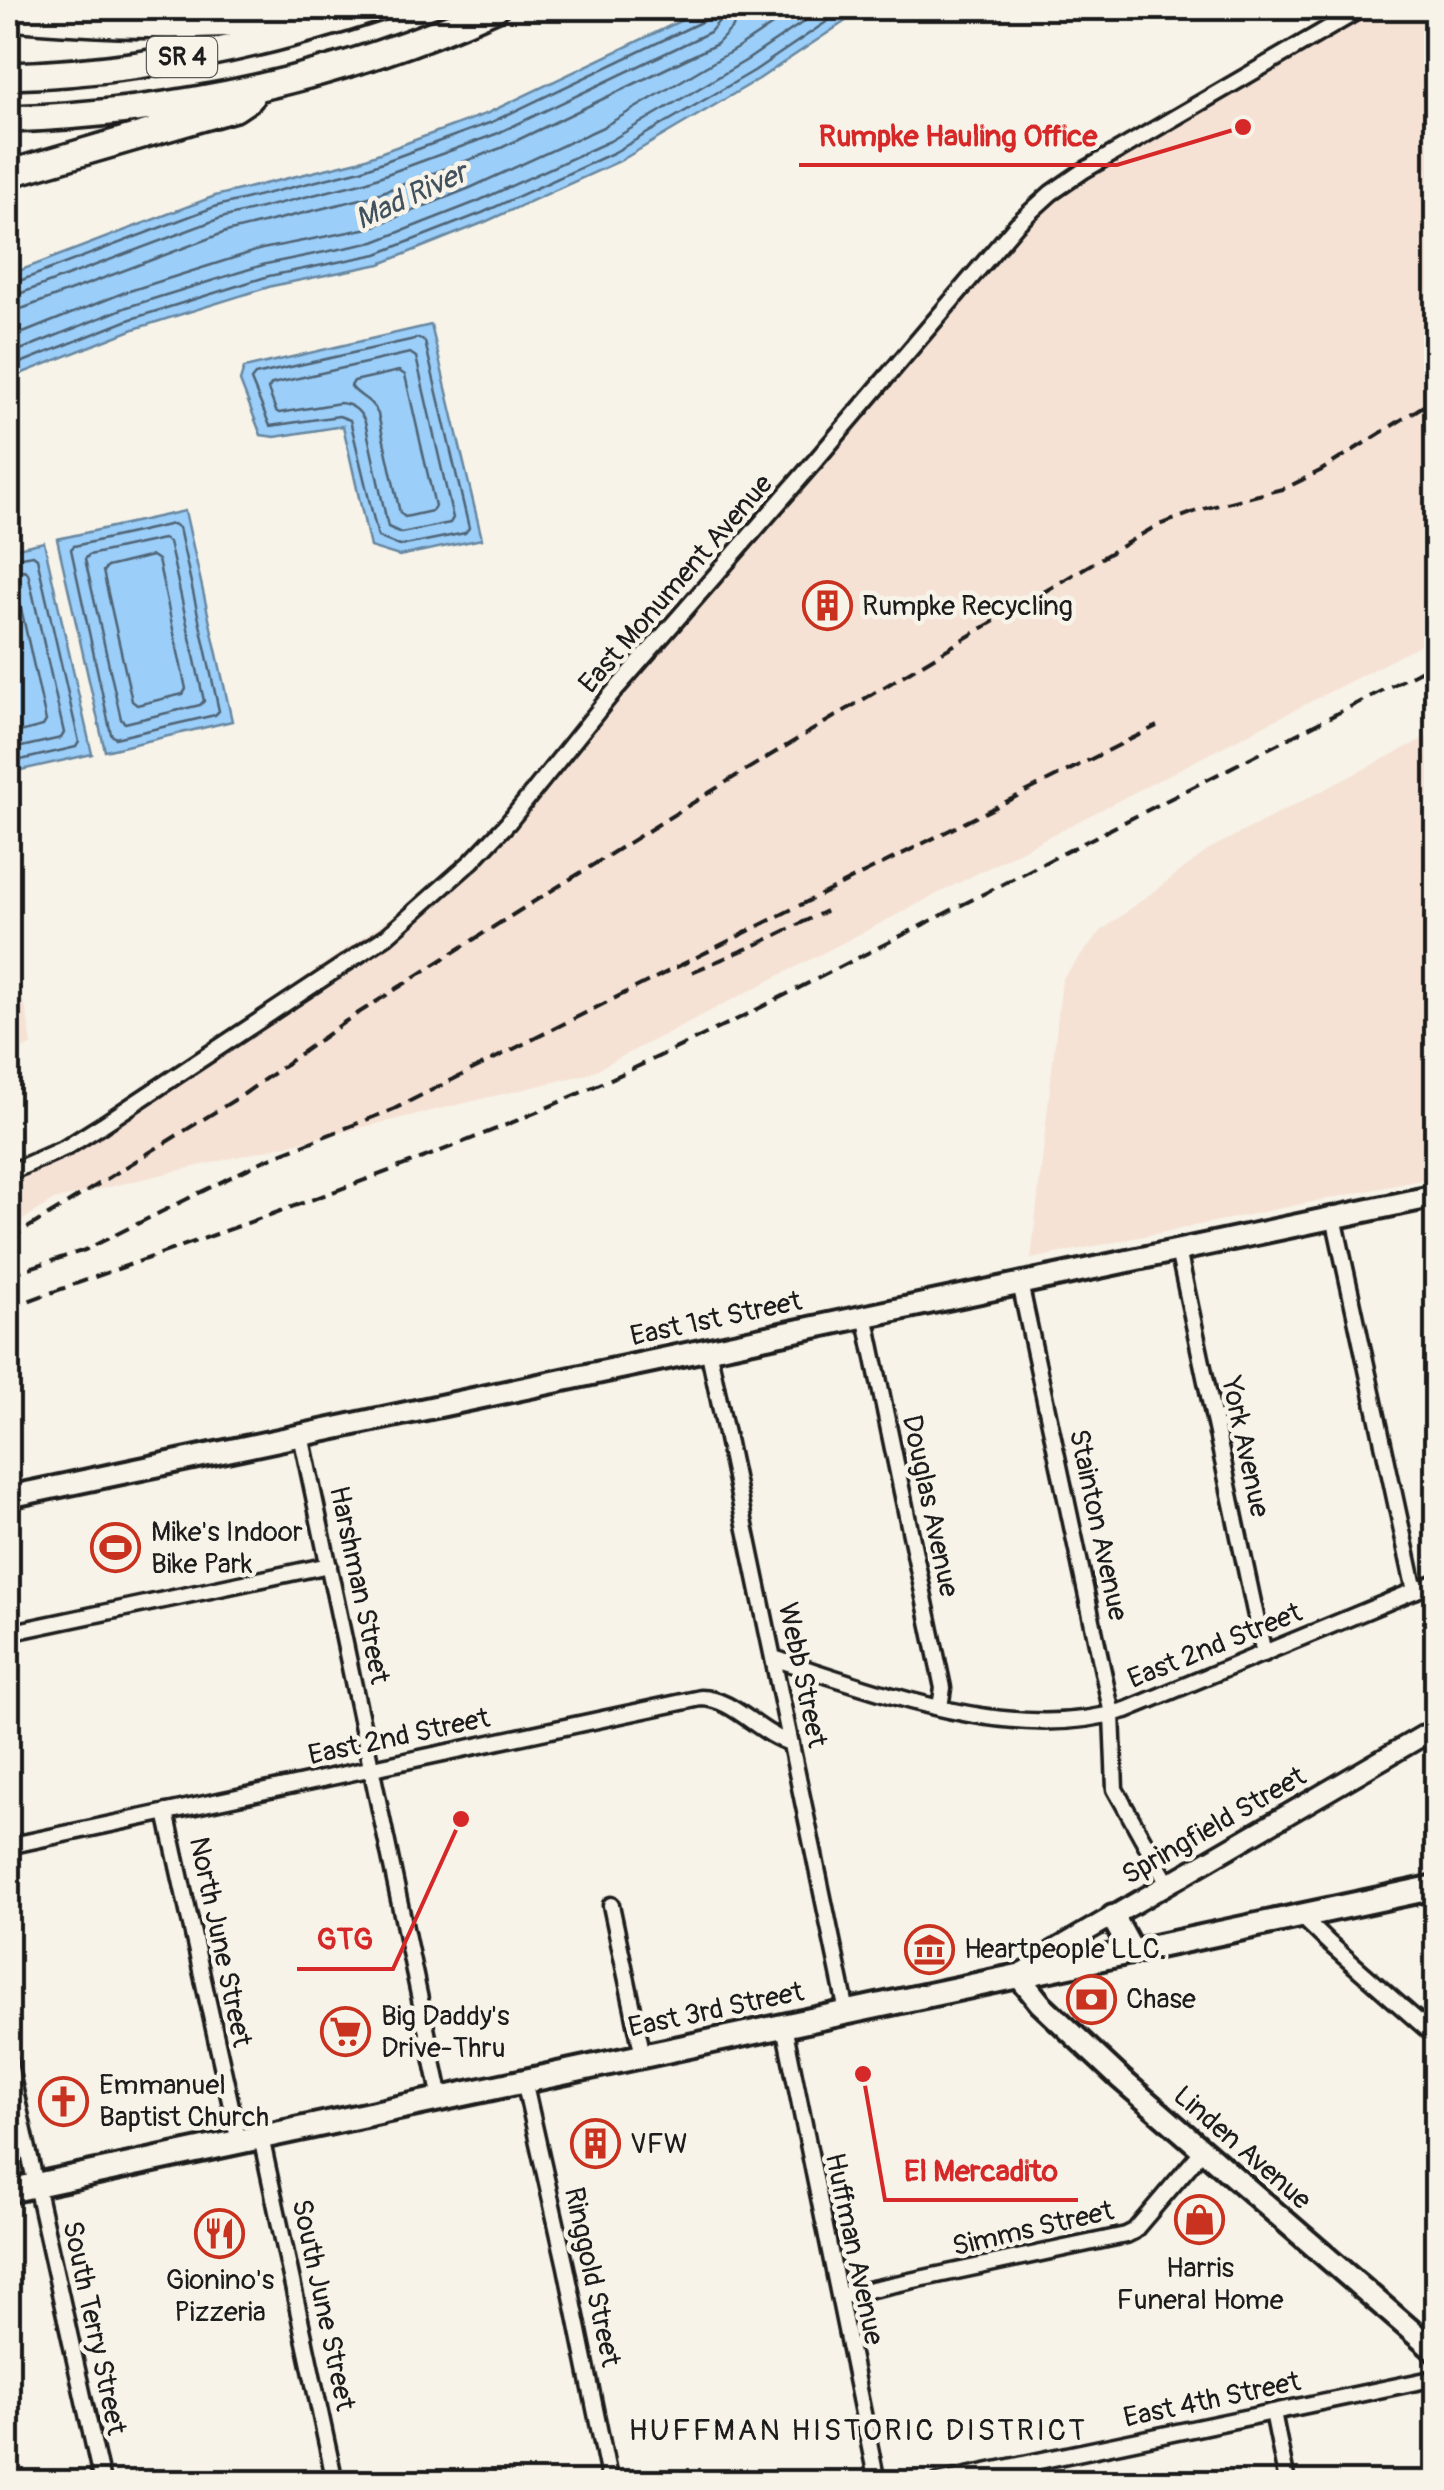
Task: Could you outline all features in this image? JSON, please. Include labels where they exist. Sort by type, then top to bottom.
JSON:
[{"type":"highway","name":"SR 4","points":[[8,119],[96,113],[268,86],[413,42],[494,8]]},
{"type":"highway","points":[[8,17],[173,26],[246,24],[335,12],[365,12]]},
{"type":"highway","name":"SR 4","points":[[8,76],[110,69],[213,52],[365,12]]},
{"type":"highway","points":[[8,174],[234,108],[268,86]]},
{"type":"main road","name":"East 1st Street","points":[[8,1497],[1436,1196]]},
{"type":"main road","name":"East 3rd Street","points":[[8,2191],[1436,1887]]},
{"type":"main road","points":[[1113,1917],[1132,1952]]},
{"type":"main road","name":"Linden Avenue","points":[[1021,1975],[1040,2003],[1121,2080],[1436,2352]]},
{"type":"street","name":"East Monument Avenue","points":[[8,1173],[67,1147],[102,1125],[349,962],[416,912],[508,823],[610,696],[1018,224],[1044,199],[1083,171],[1363,8]]},
{"type":"street","points":[[1334,1218],[1415,1591]]},
{"type":"street","name":"York Avenue","points":[[1178,1250],[1264,1654]]},
{"type":"street","name":"Stainton Avenue","points":[[1020,1284],[1112,1714],[1115,1789],[1168,1884]]},
{"type":"street","name":"Douglas Avenue","points":[[866,1315],[943,1688],[940,1708]]},
{"type":"street","name":"Webb Street","points":[[708,1348],[847,2012]]},
{"type":"street","name":"Harshman Street","points":[[301,1435],[441,2099]]},
{"type":"street","points":[[8,1633],[330,1565]]},
{"type":"street","name":"East 2nd Street","points":[[773,1658],[975,1716],[1010,1721],[1070,1719],[1112,1714],[1436,1582]]},
{"type":"street","name":"East 2nd Street","points":[[8,1846],[701,1698],[721,1701],[764,1732],[791,1743]]},
{"type":"street","name":"Springfield Street","points":[[1021,1975],[1053,1951],[1436,1728]]},
{"type":"street","name":"North June Street","points":[[166,1812],[250,2140]]},
{"type":"street","points":[[611,1906],[643,2056]]},
{"type":"street","points":[[1301,1916],[1436,2037]]},
{"type":"street","name":"Huffman Avenue","points":[[784,2026],[877,2482]]},
{"type":"street","name":"South Terry Street","points":[[8,2059],[102,2482]]},
{"type":"street","name":"Ringgold Street","points":[[524,2081],[610,2482]]},
{"type":"street","name":"South June Street","points":[[250,2140],[335,2482]]},
{"type":"street","name":"Simms Street","points":[[838,2296],[1126,2236],[1202,2150]]},
{"type":"street","name":"East 4th Street","points":[[938,2482],[1436,2378]]},
{"type":"street","points":[[1272,2412],[1287,2482]]},
{"type":"shaded area","points":[[1363,8],[1436,8],[1436,637],[588,1074],[54,1200],[8,1229],[8,1180],[17,1178],[472,861],[1044,199]]},
{"type":"shaded area","points":[[1436,732],[1436,1177],[1031,1259],[1062,979],[1101,931],[1211,848]]},
{"type":"shaded area","points":[[8,950],[32,1044],[8,1056]]},
{"type":"water","name":"Mad River","points":[[707,8],[865,8],[759,79],[620,161],[485,222],[380,264],[272,286],[134,329],[8,379],[8,275],[215,196],[358,161],[488,113]]},
{"type":"water","points":[[431,325],[482,539],[399,556],[370,547],[343,426],[275,437],[261,435],[240,381],[244,368]]},
{"type":"water","points":[[185,511],[232,721],[105,751],[57,539]]},
{"type":"water","points":[[44,542],[92,754],[8,773],[8,550]]},
{"type":"railway","points":[[8,1240],[244,1094],[346,1021],[498,924],[974,633],[1156,526],[1203,509],[1286,488],[1436,398]]},
{"type":"railway","points":[[8,1308],[379,1175],[593,1087],[744,1016],[1436,663]]},
{"type":"railway","points":[[8,1275],[85,1250],[265,1160],[394,1109],[1157,726]]},
{"type":"railway","points":[[692,972],[826,911]]},
{"type":"place","name":"Rumpke Hauling Office","points":[[1243,127]]},
{"type":"place","name":"Rumpke Recycling","points":[[827,606]]},
{"type":"place","name":"Mike's Indoor Bike Park","points":[[116,1548]]},
{"type":"place","name":"GTG","points":[[461,1819]]},
{"type":"place","name":"Heartpeople LLC.","points":[[929,1949]]},
{"type":"place","name":"Chase","points":[[1091,1999]]},
{"type":"place","name":"Big Daddy's Drive-Thru","points":[[346,2032]]},
{"type":"place","name":"El Mercadito","points":[[863,2074]]},
{"type":"place","name":"Emmanuel Baptist Church","points":[[64,2101]]},
{"type":"place","name":"VFW","points":[[595,2144]]},
{"type":"place","name":"Harris Funeral Home","points":[[1200,2220]]},
{"type":"place","name":"Gionino's Pizzeria","points":[[220,2233]]},
{"type":"district","name":"HUFFMAN HISTORIC DISTRICT","points":[[858,2430]]}]
